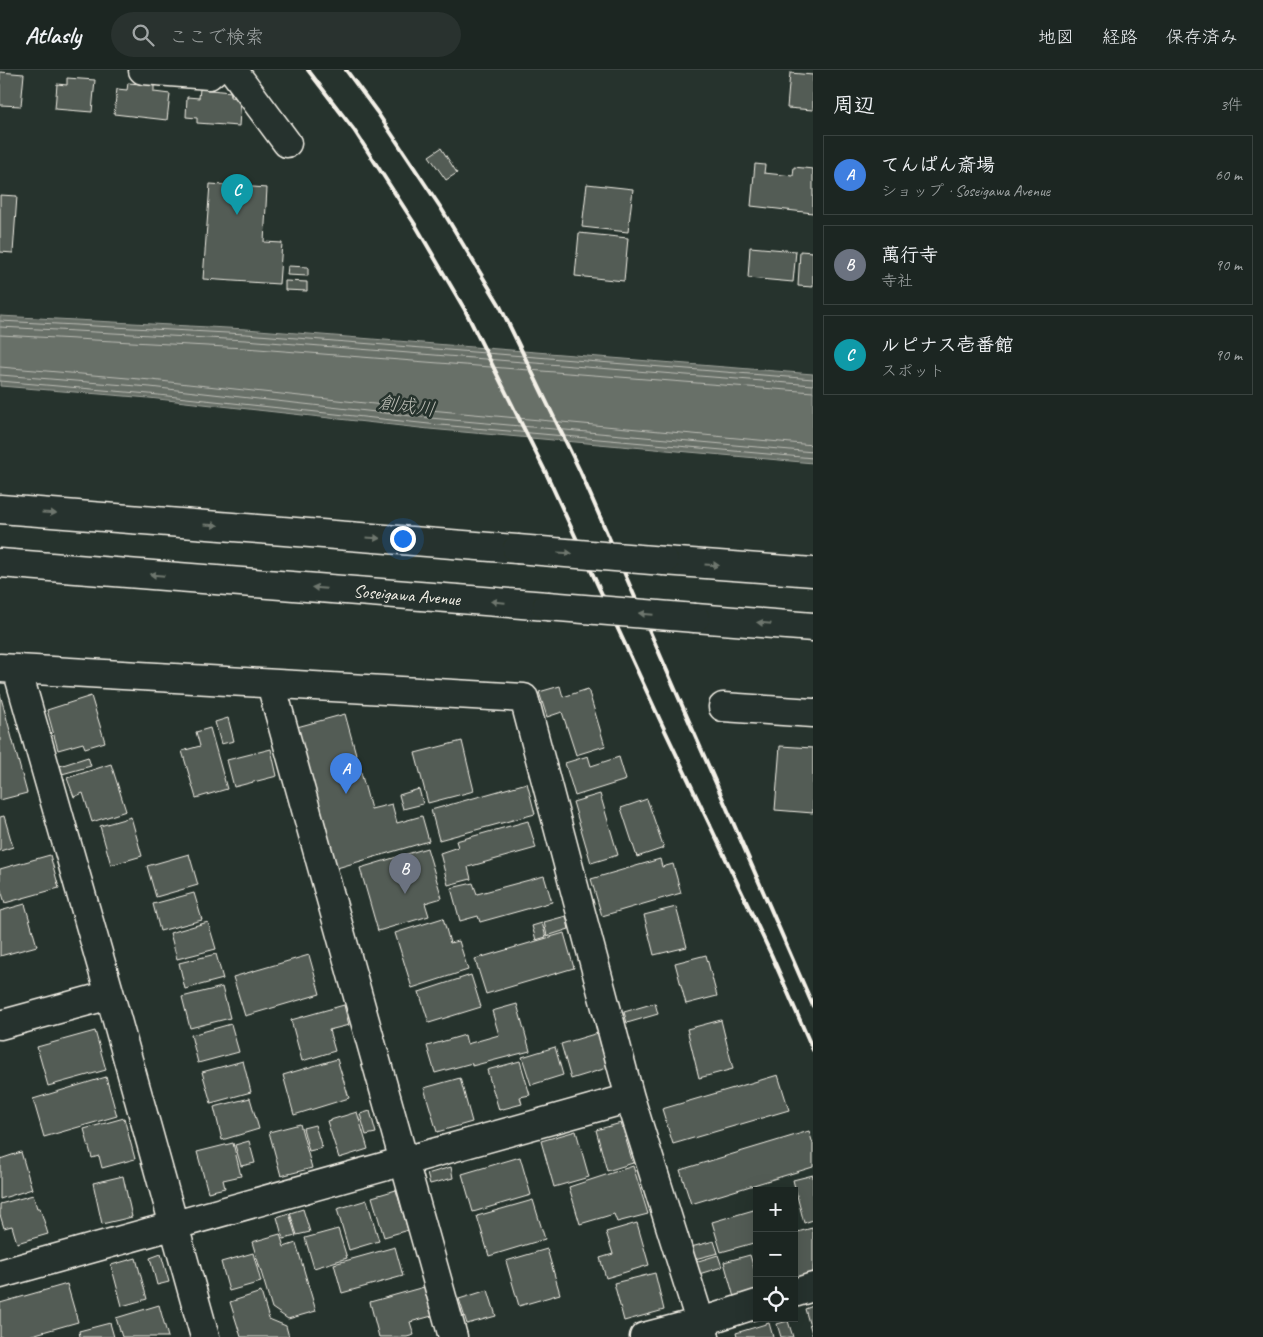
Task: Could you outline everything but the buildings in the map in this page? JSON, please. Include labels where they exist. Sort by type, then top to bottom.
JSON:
[{"type":"main road","points":[[143,70],[209,75],[215,70]]},
{"type":"main road","points":[[233,70],[287,143]]},
{"type":"main road","points":[[0,509],[813,572]]},
{"type":"main road","name":"Soseigawa Avenue","points":[[0,562],[813,627]]},
{"type":"main road","points":[[205,1337],[110,995],[9,669],[524,698],[630,1098],[703,1329]]},
{"type":"main road","points":[[271,684],[453,1337]]},
{"type":"main road","points":[[723,707],[813,713]]},
{"type":"main road","points":[[0,1025],[110,995]]},
{"type":"main road","points":[[0,1274],[630,1098]]},
{"type":"main road","points":[[798,1292],[813,1287]]},
{"type":"main road","points":[[644,1337],[703,1329],[753,1306]]},
{"type":"water","name":"創成川","points":[[0,316],[246,329],[813,374],[813,463],[429,429],[149,398],[0,386]]},
{"type":"railway","points":[[308,70],[354,130],[416,226],[465,310],[546,473],[771,954],[813,1050]]},
{"type":"railway","points":[[346,70],[377,112],[441,208],[499,304],[580,471],[813,1006]]},
{"type":"place","name":"ルピナス壱番館","points":[[237,215]]},
{"type":"place","name":"てんぱん斎場","points":[[346,794]]},
{"type":"place","name":"萬行寺","points":[[405,894]]}]
